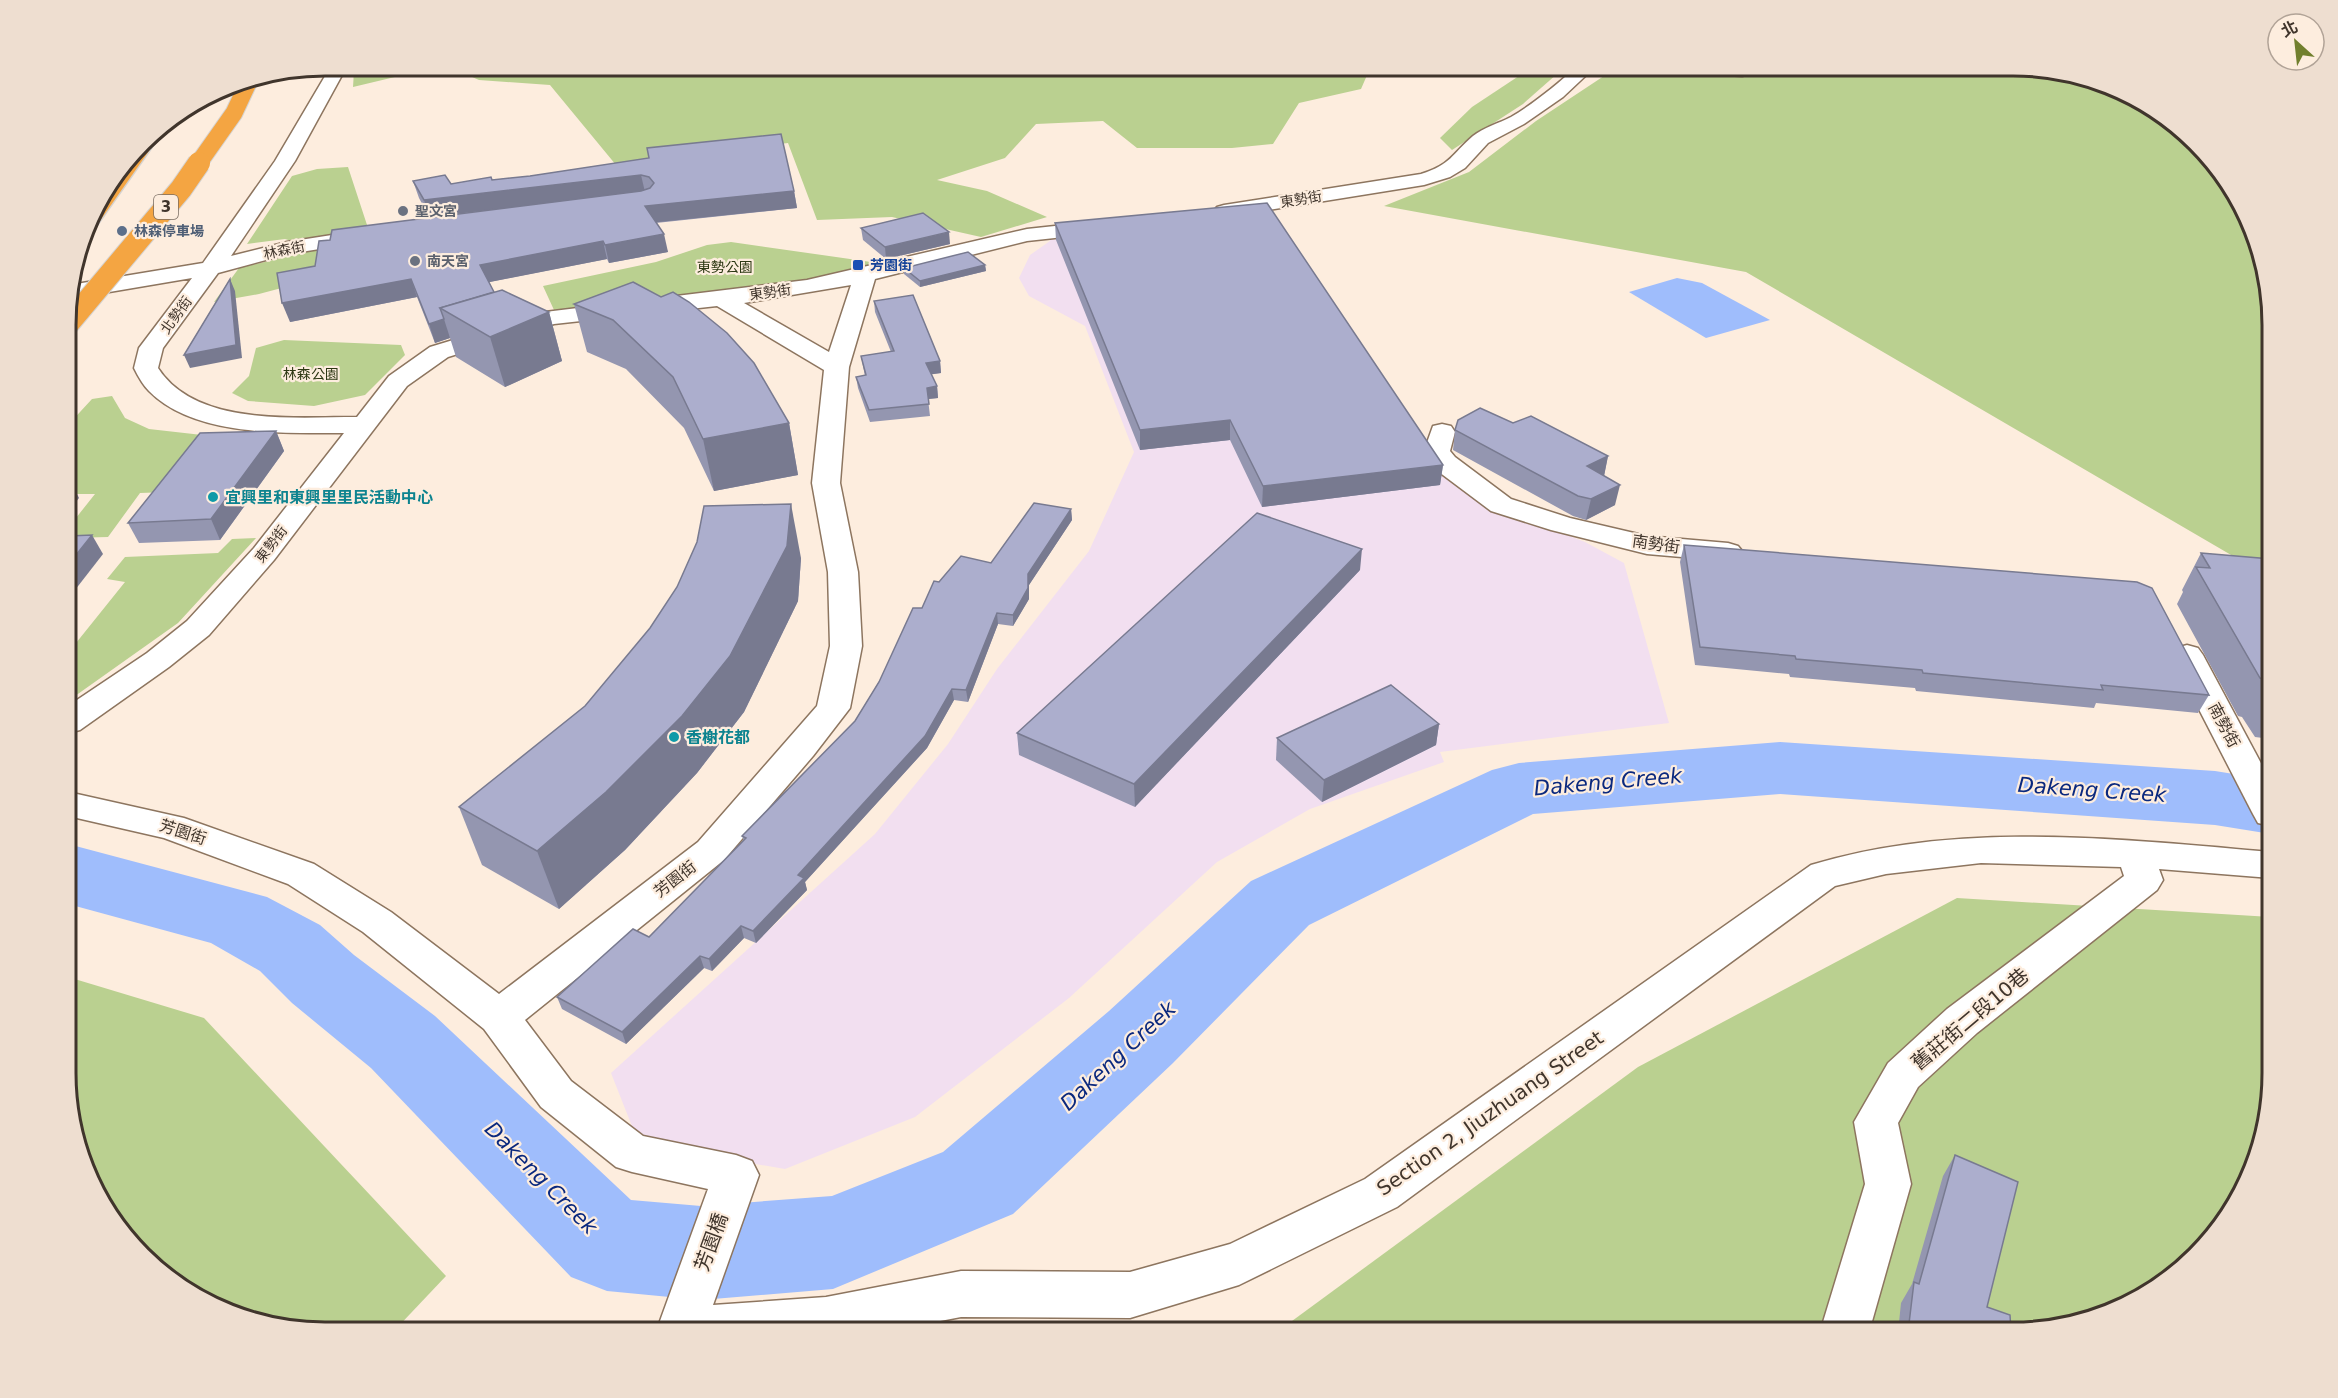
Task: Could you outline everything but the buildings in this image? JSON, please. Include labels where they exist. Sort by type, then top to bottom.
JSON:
[{"type":"highway","name":"3","points":[[77,314],[181,189],[234,113],[245,90]]},
{"type":"street","name":"北勢街","points":[[333,76],[285,160],[228,245],[208,268],[151,348],[146,368],[158,387],[197,410],[219,418],[261,423],[364,425]]},
{"type":"street","name":"東勢街","points":[[1209,213],[1424,179],[1443,173],[1458,164],[1481,139],[1527,113],[1557,93],[1577,76]]},
{"type":"street","name":"東勢街","points":[[76,716],[158,660],[198,628],[264,554],[398,381],[440,352],[466,342],[553,317],[722,299],[866,275],[1027,235],[1116,225]]},
{"type":"street","name":"林森街","points":[[79,290],[208,268],[287,248],[380,233]]},
{"type":"street","name":"芳園街","points":[[76,806],[171,827],[301,874],[377,922],[500,1017],[711,851],[833,708],[846,645],[843,572],[826,483],[837,367],[866,275]]},
{"type":"street","points":[[722,299],[837,367]]},
{"type":"street","name":"南勢街","points":[[1442,432],[1437,451],[1445,463],[1501,505],[1561,524],[1647,545],[1754,554]]},
{"type":"street","name":"南勢街","points":[[2174,630],[2262,796]]},
{"type":"street","name":"Section 2, Jiuzhuang Street","points":[[684,1319],[825,1320],[961,1294],[1130,1295],[1239,1263],[1381,1193],[1824,875],[1886,861],[1981,850],[2135,854],[2262,864]]},
{"type":"street","name":"舊莊街二段10巷","points":[[1847,1322],[1888,1184],[1876,1122],[1903,1075],[1962,1021],[2144,880],[2135,854]]},
{"type":"street","name":"芳園橋","points":[[500,1017],[556,1094],[632,1153],[736,1175],[684,1319]]},
{"type":"shaded area","points":[[1269,211],[1460,490],[1585,542],[1624,563],[1669,723],[1440,752],[1444,762],[1310,809],[1217,862],[1069,998],[915,1117],[785,1169],[639,1144],[611,1073],[875,834],[948,744],[997,669],[1089,551],[1134,452],[1085,326],[1029,296],[1019,278],[1030,255],[1050,241],[1049,235]]},
{"type":"green space","points":[[354,76],[399,76],[353,87]]},
{"type":"green space","points":[[470,76],[1367,76],[1361,89],[1299,103],[1273,144],[1232,148],[1137,148],[1103,121],[1036,124],[1005,158],[937,180],[987,191],[1047,217],[981,237],[892,217],[817,220],[788,143],[616,165],[550,85],[479,80]]},
{"type":"green space","points":[[1519,76],[1555,76],[1523,104],[1452,150],[1440,138],[1472,107]]},
{"type":"green space","points":[[1604,76],[2029,77],[2061,81],[2108,95],[2151,118],[2189,149],[2220,187],[2243,230],[2257,277],[2262,326],[2262,576],[2238,559],[1746,272],[1384,206],[1469,172],[1536,121]]},
{"type":"green space","points":[[348,167],[368,228],[360,232],[295,242],[285,239],[247,244],[292,176],[317,169]]},
{"type":"green space","name":"東勢公園","points":[[731,242],[885,264],[845,274],[763,288],[554,310],[543,286],[656,262],[707,245]]},
{"type":"green space","points":[[320,249],[319,278],[259,294],[214,302],[239,268]]},
{"type":"green space","name":"林森公園","points":[[284,340],[401,345],[405,355],[365,395],[314,406],[248,401],[232,393],[249,376],[256,348]]},
{"type":"green space","points":[[112,396],[125,418],[149,429],[211,436],[169,492],[140,493],[108,537],[76,538],[76,518],[95,494],[76,494],[76,416],[92,399]]},
{"type":"green space","points":[[256,538],[178,623],[76,695],[76,643],[125,582],[107,579],[125,557],[218,553],[232,539]]},
{"type":"green space","points":[[1957,898],[2262,916],[2261,1089],[2257,1121],[2243,1168],[2220,1211],[2189,1249],[2151,1280],[2108,1303],[2061,1317],[2012,1322],[1291,1322],[1638,1067]]},
{"type":"green space","points":[[76,979],[204,1018],[446,1276],[402,1322],[326,1322],[277,1317],[230,1303],[187,1280],[161,1260],[138,1237],[118,1211],[95,1168],[85,1137],[76,1072]]},
{"type":"water","points":[[1677,278],[1702,283],[1770,320],[1706,338],[1629,292]]},
{"type":"waterway","name":"Dakeng Creek","points":[[76,876],[237,919],[290,948],[323,979],[403,1042],[607,1244],[701,1253],[833,1242],[978,1183],[1141,1037],[1280,903],[1519,789],[1780,768],[2215,798],[2262,806]]},
{"type":"place","name":"聖文宮","points":[[403,211]]},
{"type":"place","name":"林森停車場","points":[[122,231]]},
{"type":"place","name":"南天宮","points":[[415,261]]},
{"type":"place","name":"芳園街","points":[[858,265]]},
{"type":"place","name":"宜興里和東興里里民活動中心","points":[[213,497]]},
{"type":"place","name":"香榭花都","points":[[674,737]]}]
